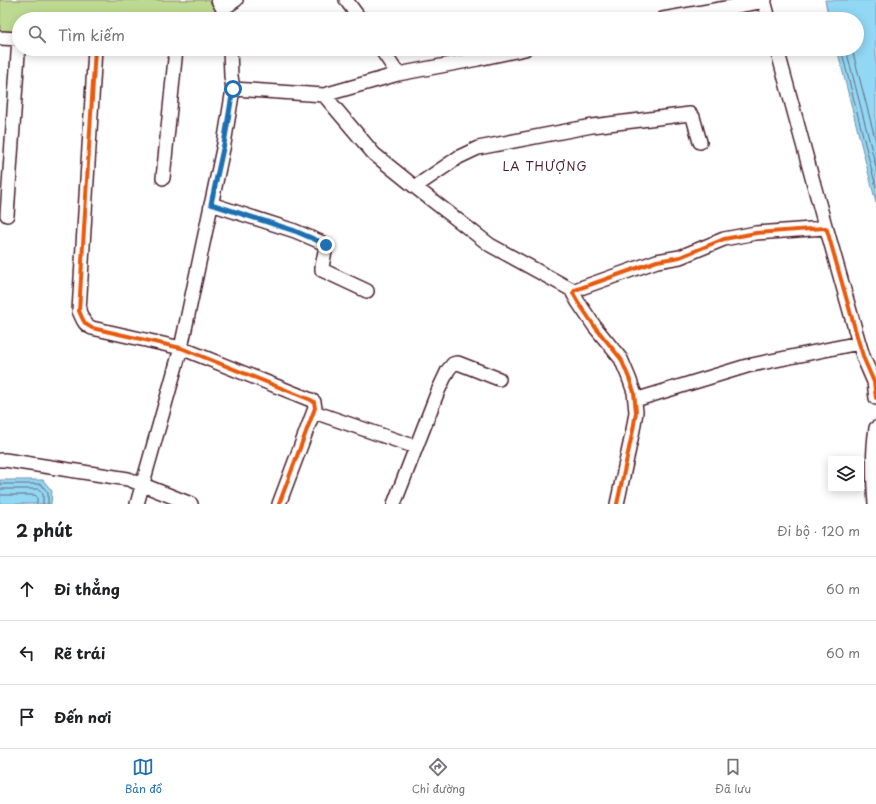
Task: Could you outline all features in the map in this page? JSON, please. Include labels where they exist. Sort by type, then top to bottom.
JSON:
[{"type":"street","points":[[222,9],[236,0]]},
{"type":"street","points":[[346,0],[355,12]]},
{"type":"street","points":[[702,12],[764,1],[767,12]]},
{"type":"street","points":[[0,38],[12,39]]},
{"type":"street","points":[[7,215],[18,56]]},
{"type":"street","points":[[94,56],[79,311],[84,322],[92,328],[181,348],[314,402],[314,412],[279,504]]},
{"type":"street","points":[[163,178],[175,56]]},
{"type":"street","points":[[136,504],[181,348],[224,144],[233,89],[230,56]]},
{"type":"street","points":[[386,56],[398,74]]},
{"type":"street","points":[[233,89],[324,95],[398,74],[492,56]]},
{"type":"street","points":[[779,56],[859,343],[874,382],[876,398]]},
{"type":"street","points":[[324,95],[374,154],[415,187],[490,245],[574,292],[578,302],[595,327],[621,359],[634,392],[636,412],[617,504]]},
{"type":"street","points":[[415,187],[459,157],[478,148],[592,126],[690,114],[693,116],[700,142]]},
{"type":"street","points":[[211,204],[295,231],[323,243],[326,246],[322,270],[367,291]]},
{"type":"street","points":[[574,292],[575,290],[657,262],[680,256],[724,239],[756,233],[826,229]]},
{"type":"street","points":[[635,400],[747,366],[859,343]]},
{"type":"street","points":[[394,504],[438,391],[448,370],[453,364],[458,363],[499,379]]},
{"type":"street","points":[[314,412],[416,447]]},
{"type":"street","points":[[875,504],[873,477],[874,440],[876,428]]},
{"type":"street","points":[[0,460],[128,479],[191,504]]},
{"type":"green space","points":[[0,0],[211,0],[217,12],[12,12],[12,32],[0,31]]},
{"type":"water","points":[[825,0],[876,0],[876,203],[839,56],[864,56],[864,12],[828,12]]},
{"type":"water","points":[[0,480],[43,480],[52,491],[51,504],[0,504]]},
{"type":"cycle path","points":[[95,56],[79,311],[82,319],[92,328],[181,348],[314,402],[315,408],[279,504]]},
{"type":"cycle path","points":[[617,504],[636,412],[634,392],[621,359],[595,327],[578,302],[573,293],[575,290],[657,261],[680,257],[724,239],[756,233],[824,228],[827,230],[864,359],[874,382],[876,398]]},
{"type":"district","name":"LA THƯỢNG","points":[[545,166]]},
{"type":"route","points":[[233,89],[224,144],[211,204],[295,231],[326,245]]}]
